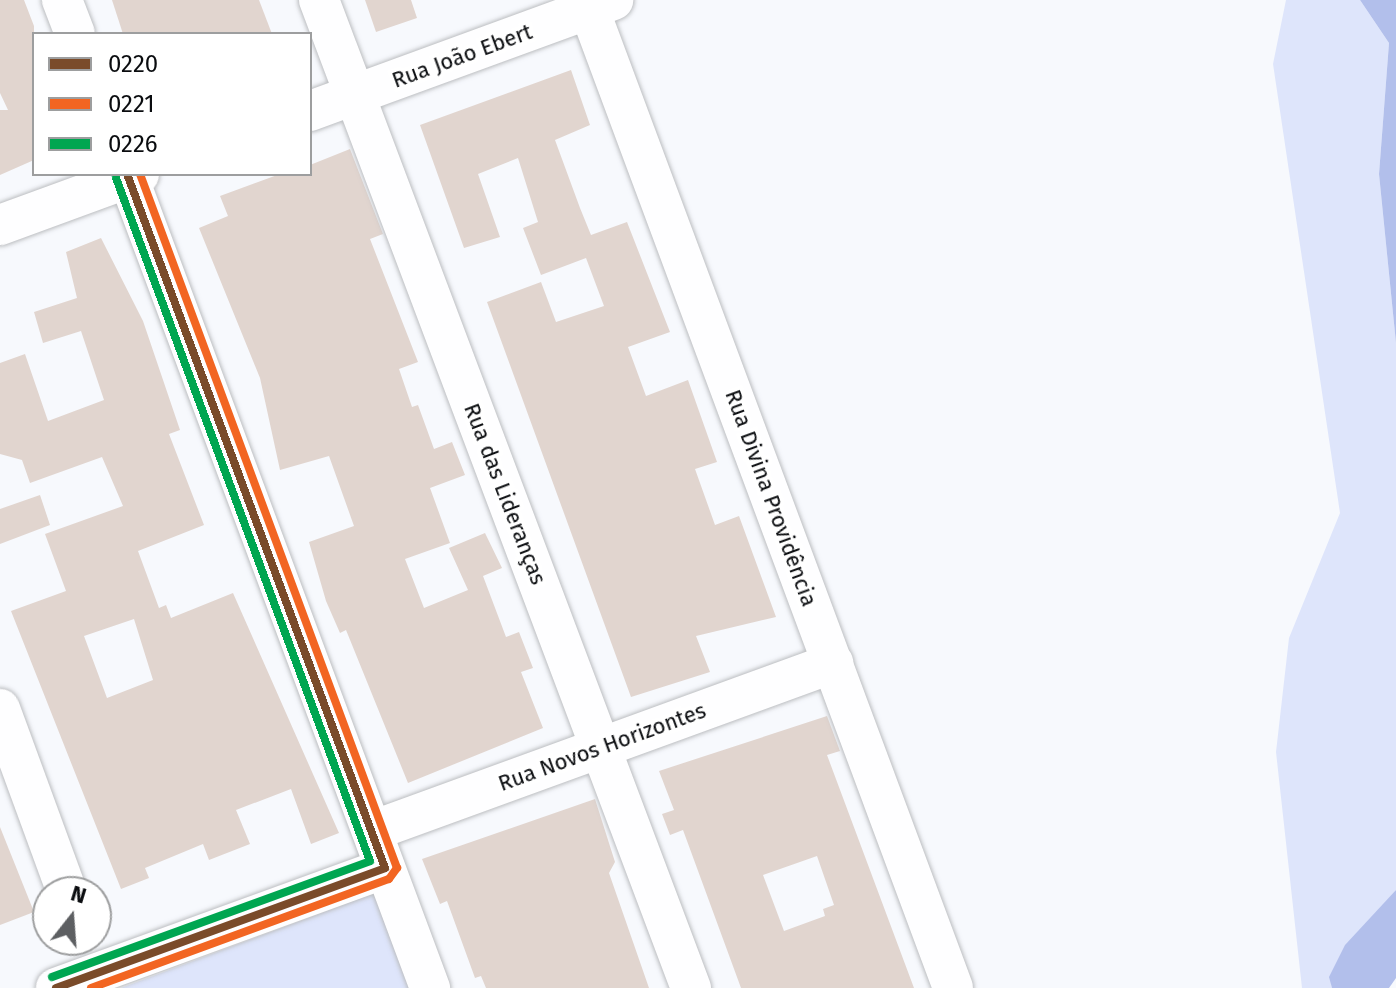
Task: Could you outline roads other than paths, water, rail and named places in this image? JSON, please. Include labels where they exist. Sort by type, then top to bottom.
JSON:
[{"type":"street","points":[[62,0],[74,32]]},
{"type":"street","name":"Rua das Lideranças","points":[[319,0],[691,988]]},
{"type":"street","name":"Rua João Ebert","points":[[312,110],[601,4]]},
{"type":"street","name":"Rua Divina Providência","points":[[601,4],[833,663],[953,988]]},
{"type":"street","points":[[0,225],[129,176]]},
{"type":"street","points":[[132,176],[430,988]]},
{"type":"street","name":"Rua Novos Horizontes","points":[[56,988],[95,967],[379,850],[601,748],[833,663]]},
{"type":"street","points":[[0,709],[61,876]]},
{"type":"water","points":[[1360,0],[1396,0],[1396,343],[1379,174],[1389,43]]},
{"type":"water","points":[[1396,890],[1396,978],[1389,988],[1332,988],[1329,977],[1345,945]]}]
